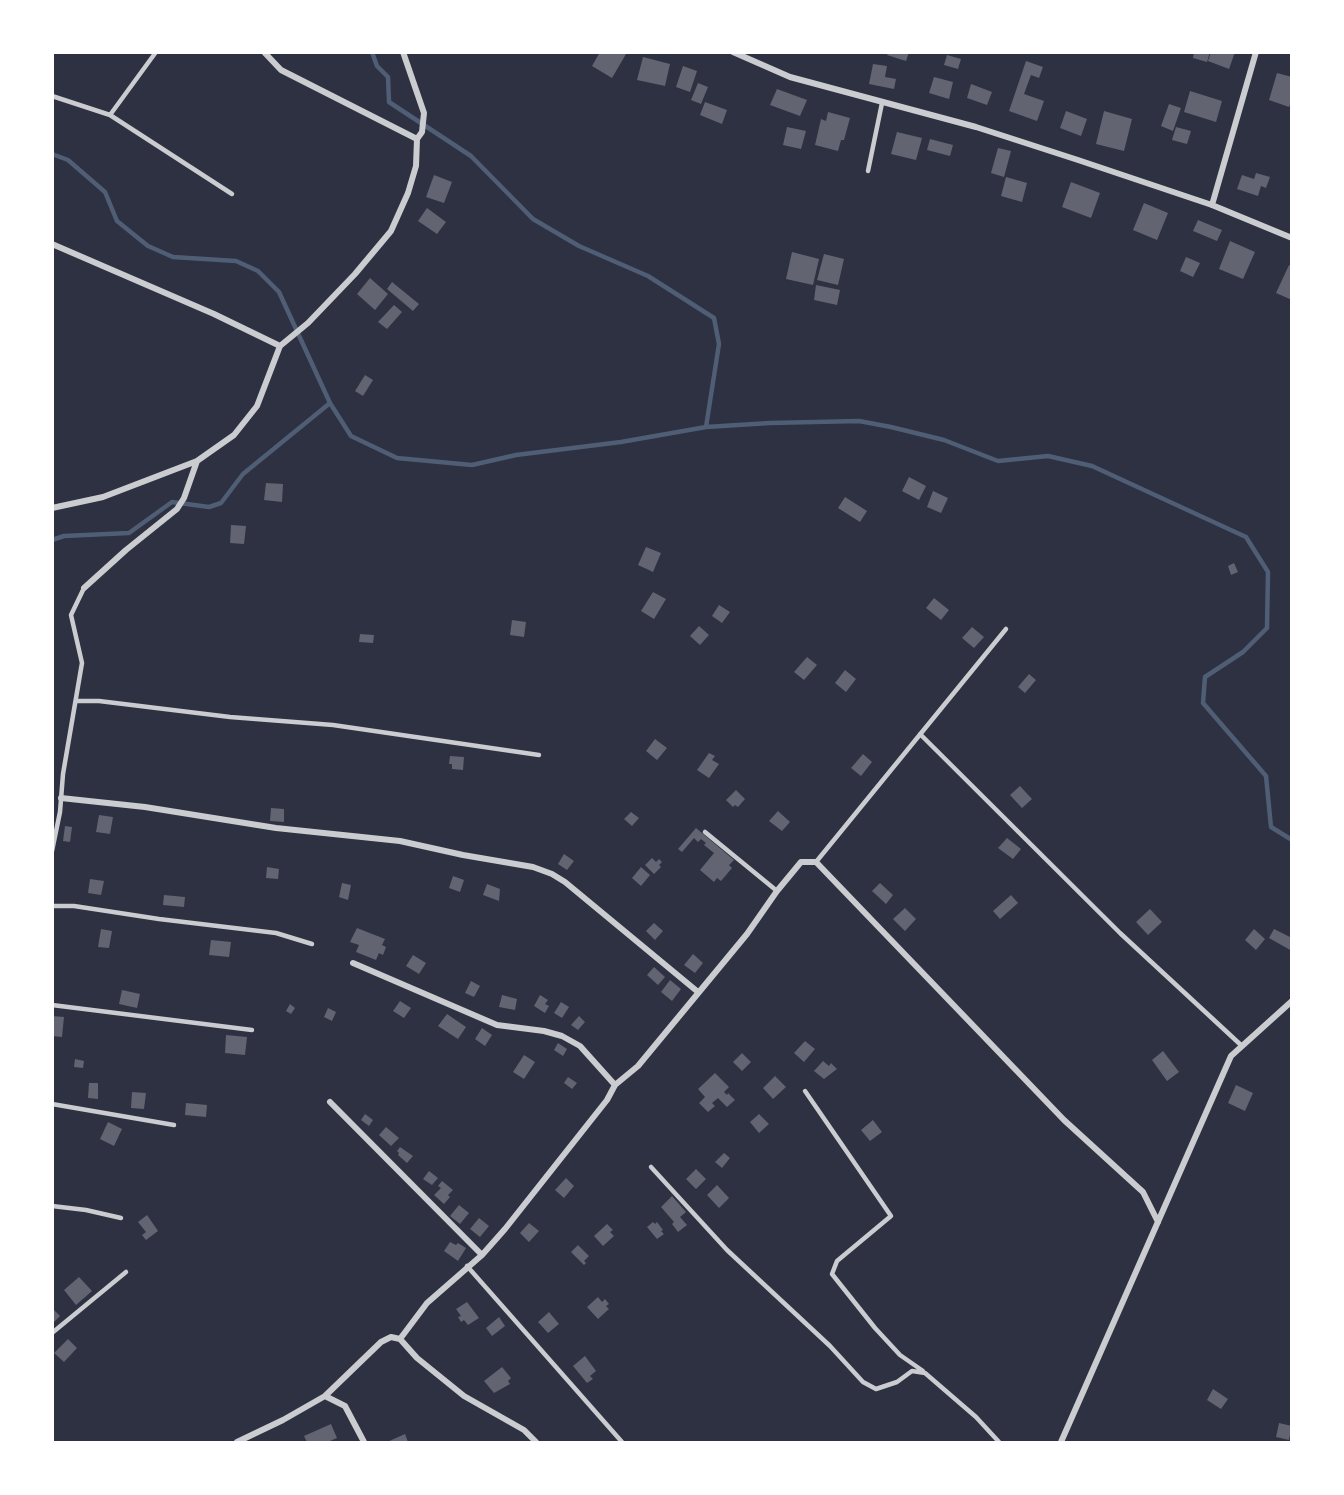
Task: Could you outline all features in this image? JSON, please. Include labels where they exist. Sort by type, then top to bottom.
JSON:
[{"type":"street","points":[[264,52],[281,70],[417,139]]},
{"type":"street","points":[[52,508],[103,497],[197,461],[234,435],[256,406],[280,346],[308,322],[355,274],[391,231],[408,193],[416,166],[417,139],[422,132],[424,113],[403,52]]},
{"type":"street","points":[[733,52],[790,76],[976,127],[1212,205],[1292,238]]},
{"type":"street","points":[[1212,205],[1256,52]]},
{"type":"street","points":[[52,244],[214,314],[280,346]]},
{"type":"street","points":[[84,588],[177,509],[184,498],[197,461]]},
{"type":"street","points":[[61,798],[145,807],[310,832],[400,840],[547,871],[565,882],[698,992]]},
{"type":"street","points":[[400,1339],[427,1303],[482,1255],[515,1218],[607,1100],[615,1085],[638,1066],[747,934],[777,891],[801,862],[816,862],[1064,1120],[1143,1192],[1158,1222]]},
{"type":"street","points":[[352,963],[497,1025],[544,1031],[562,1036],[580,1046],[615,1085]]},
{"type":"street","points":[[1061,1443],[1231,1056],[1292,1001]]},
{"type":"street","points":[[330,1102],[482,1255]]},
{"type":"street","points":[[237,1443],[325,1396],[381,1342],[391,1337],[400,1339],[417,1358],[458,1392],[479,1406],[525,1430],[536,1443]]},
{"type":"street","points":[[325,1396],[345,1406],[364,1443]]},
{"type":"lane","points":[[110,115],[156,52]]},
{"type":"lane","points":[[52,96],[110,115],[231,194]]},
{"type":"lane","points":[[868,171],[882,103]]},
{"type":"lane","points":[[52,851],[82,663],[71,615],[84,588]]},
{"type":"lane","points":[[816,862],[1006,629]]},
{"type":"lane","points":[[76,701],[99,700],[230,717],[333,725],[539,755]]},
{"type":"lane","points":[[920,734],[1120,933],[1242,1046]]},
{"type":"lane","points":[[705,832],[777,891]]},
{"type":"lane","points":[[52,906],[74,906],[276,933],[312,944]]},
{"type":"lane","points":[[52,1005],[252,1030]]},
{"type":"lane","points":[[805,1091],[891,1216],[837,1261],[832,1274],[900,1355],[925,1373],[976,1417],[999,1443]]},
{"type":"lane","points":[[52,1104],[174,1125]]},
{"type":"lane","points":[[651,1167],[727,1250],[831,1346],[863,1382],[876,1389],[897,1382],[912,1371],[925,1373]]},
{"type":"lane","points":[[52,1206],[86,1210],[121,1218]]},
{"type":"lane","points":[[467,1266],[622,1443]]},
{"type":"lane","points":[[52,1333],[126,1272]]},
{"type":"building","points":[[600,52],[626,54],[612,78],[592,66]]},
{"type":"building","points":[[888,52],[909,52],[906,61],[887,55]]},
{"type":"building","points":[[1194,52],[1210,52],[1207,62],[1193,58]]},
{"type":"building","points":[[1211,52],[1235,52],[1229,69],[1208,61]]},
{"type":"building","points":[[947,55],[961,59],[958,69],[944,65]]},
{"type":"building","points":[[643,57],[670,64],[665,86],[637,80]]},
{"type":"building","points":[[1026,61],[1043,67],[1039,78],[1031,75],[1024,94],[1044,101],[1037,121],[1009,111]]},
{"type":"building","points":[[873,64],[887,66],[885,77],[896,79],[894,89],[869,84]]},
{"type":"building","points":[[683,66],[697,71],[690,92],[676,87]]},
{"type":"building","points":[[1277,73],[1292,77],[1292,100],[1289,107],[1269,100]]},
{"type":"building","points":[[934,77],[953,82],[949,99],[929,93]]},
{"type":"building","points":[[698,83],[708,87],[701,104],[691,100]]},
{"type":"building","points":[[971,84],[992,92],[987,105],[967,98]]},
{"type":"building","points":[[777,89],[807,100],[800,116],[770,105]]},
{"type":"building","points":[[1190,91],[1222,101],[1216,122],[1184,112]]},
{"type":"building","points":[[705,102],[727,110],[722,124],[700,115]]},
{"type":"building","points":[[1169,104],[1181,108],[1173,131],[1161,126]]},
{"type":"building","points":[[1066,111],[1087,119],[1081,136],[1060,128]]},
{"type":"building","points":[[1104,111],[1132,119],[1124,151],[1096,144]]},
{"type":"building","points":[[828,112],[850,118],[844,140],[841,140],[838,151],[815,145],[821,119],[826,121]]},
{"type":"building","points":[[787,127],[806,131],[801,149],[783,145]]},
{"type":"building","points":[[1176,127],[1191,131],[1187,144],[1172,140]]},
{"type":"building","points":[[897,132],[922,138],[916,160],[891,154]]},
{"type":"building","points":[[930,139],[953,145],[950,156],[927,150]]},
{"type":"building","points":[[998,148],[1011,151],[1004,177],[991,173]]},
{"type":"building","points":[[1256,173],[1270,177],[1266,188],[1261,186],[1258,196],[1237,189],[1242,175],[1254,179]]},
{"type":"building","points":[[434,175],[452,182],[444,203],[426,197]]},
{"type":"building","points":[[1006,177],[1027,183],[1022,202],[1001,196]]},
{"type":"building","points":[[1071,182],[1100,193],[1091,218],[1062,207]]},
{"type":"building","points":[[1144,203],[1168,213],[1157,240],[1133,230]]},
{"type":"building","points":[[427,208],[446,222],[437,234],[418,221]]},
{"type":"building","points":[[1198,220],[1222,230],[1217,241],[1193,231]]},
{"type":"building","points":[[1230,241],[1255,252],[1243,279],[1219,269]]},
{"type":"building","points":[[792,252],[819,259],[813,285],[786,279]]},
{"type":"building","points":[[824,254],[844,259],[838,285],[817,280]]},
{"type":"building","points":[[1186,257],[1200,263],[1193,277],[1180,271]]},
{"type":"building","points":[[1289,265],[1292,266],[1292,300],[1276,293]]},
{"type":"building","points":[[370,278],[388,294],[375,310],[357,294]]},
{"type":"building","points":[[392,282],[419,304],[413,311],[387,289]]},
{"type":"building","points":[[816,285],[840,290],[837,305],[814,300]]},
{"type":"building","points":[[394,305],[402,312],[387,329],[378,322]]},
{"type":"building","points":[[365,375],[373,380],[363,396],[355,391]]},
{"type":"building","points":[[909,477],[926,486],[919,500],[902,491]]},
{"type":"building","points":[[266,483],[283,484],[282,502],[264,500]]},
{"type":"building","points":[[933,491],[948,498],[941,513],[927,507]]},
{"type":"building","points":[[845,497],[867,511],[860,522],[838,508]]},
{"type":"building","points":[[231,525],[246,526],[244,544],[230,543]]},
{"type":"building","points":[[646,547],[661,553],[653,572],[638,565]]},
{"type":"building","points":[[1234,563],[1238,572],[1231,575],[1228,566]]},
{"type":"building","points":[[653,592],[666,599],[654,619],[641,611]]},
{"type":"building","points":[[934,598],[949,610],[941,620],[926,608]]},
{"type":"building","points":[[719,605],[730,612],[722,623],[712,616]]},
{"type":"building","points":[[512,620],[526,622],[524,637],[510,635]]},
{"type":"building","points":[[699,626],[709,635],[700,645],[690,636]]},
{"type":"building","points":[[972,627],[984,637],[974,648],[962,638]]},
{"type":"building","points":[[360,634],[374,635],[373,643],[359,642]]},
{"type":"building","points":[[807,657],[817,665],[804,680],[794,672]]},
{"type":"building","points":[[845,670],[856,679],[846,692],[835,683]]},
{"type":"building","points":[[1029,674],[1036,680],[1025,693],[1018,687]]},
{"type":"building","points":[[655,739],[667,748],[657,760],[646,751]]},
{"type":"building","points":[[709,753],[715,756],[712,760],[719,764],[709,778],[697,770]]},
{"type":"building","points":[[863,754],[872,762],[861,776],[851,768]]},
{"type":"building","points":[[450,756],[464,757],[463,770],[452,769],[452,764],[449,764]]},
{"type":"building","points":[[1020,786],[1032,799],[1022,808],[1010,795]]},
{"type":"building","points":[[736,790],[745,799],[738,807],[735,805],[733,807],[726,800]]},
{"type":"building","points":[[271,808],[284,809],[284,822],[270,821]]},
{"type":"building","points":[[778,811],[790,822],[782,831],[769,821]]},
{"type":"building","points":[[631,812],[639,818],[632,826],[624,819]]},
{"type":"building","points":[[99,815],[113,817],[110,834],[96,832]]},
{"type":"building","points":[[65,826],[72,827],[70,842],[63,841]]},
{"type":"building","points":[[696,828],[734,860],[729,865],[732,868],[721,881],[717,878],[714,882],[700,870],[714,853],[704,845],[706,843],[701,839],[698,842],[694,838],[682,852],[678,849]]},
{"type":"building","points":[[1007,838],[1021,849],[1013,859],[998,848]]},
{"type":"building","points":[[564,854],[574,861],[567,870],[558,864]]},
{"type":"building","points":[[652,858],[656,862],[659,859],[662,862],[659,865],[661,867],[654,874],[645,865]]},
{"type":"building","points":[[267,867],[279,869],[278,879],[266,878]]},
{"type":"building","points":[[641,867],[650,875],[641,886],[632,878]]},
{"type":"building","points":[[453,876],[464,880],[460,892],[449,888]]},
{"type":"building","points":[[90,879],[104,881],[101,895],[88,893]]},
{"type":"building","points":[[342,883],[351,885],[348,900],[339,897]]},
{"type":"building","points":[[880,883],[893,895],[886,904],[872,891]]},
{"type":"building","points":[[487,884],[500,889],[499,901],[483,895]]},
{"type":"building","points":[[164,895],[185,897],[184,907],[163,905]]},
{"type":"building","points":[[1011,895],[1018,903],[1000,919],[993,911]]},
{"type":"building","points":[[905,908],[916,919],[905,931],[893,919]]},
{"type":"building","points":[[1150,909],[1162,922],[1148,935],[1136,922]]},
{"type":"building","points":[[654,923],[663,931],[655,940],[646,931]]},
{"type":"building","points":[[357,928],[385,939],[382,945],[386,947],[383,955],[379,953],[376,960],[356,952],[359,945],[350,942]]},
{"type":"building","points":[[101,929],[112,931],[109,948],[98,947]]},
{"type":"building","points":[[1254,929],[1265,939],[1256,950],[1245,940]]},
{"type":"building","points":[[1274,929],[1292,938],[1292,951],[1269,938]]},
{"type":"building","points":[[211,940],[231,942],[229,957],[209,955]]},
{"type":"building","points":[[693,954],[703,963],[695,973],[684,965]]},
{"type":"building","points":[[413,955],[426,963],[419,974],[406,966]]},
{"type":"building","points":[[654,967],[665,977],[658,985],[647,975]]},
{"type":"building","points":[[670,980],[681,989],[672,1001],[661,992]]},
{"type":"building","points":[[471,981],[480,986],[474,997],[465,993]]},
{"type":"building","points":[[122,990],[140,994],[137,1008],[119,1004]]},
{"type":"building","points":[[502,995],[517,999],[515,1010],[499,1007]]},
{"type":"building","points":[[540,995],[548,1000],[545,1004],[549,1006],[545,1013],[534,1006]]},
{"type":"building","points":[[400,1001],[411,1008],[404,1018],[393,1011]]},
{"type":"building","points":[[561,1002],[569,1007],[562,1018],[554,1013]]},
{"type":"building","points":[[290,1004],[295,1008],[291,1014],[286,1011]]},
{"type":"building","points":[[328,1008],[336,1012],[332,1021],[324,1017]]},
{"type":"building","points":[[447,1014],[466,1027],[458,1039],[438,1026]]},
{"type":"building","points":[[52,1016],[64,1017],[62,1037],[52,1036]]},
{"type":"building","points":[[579,1016],[585,1022],[578,1030],[571,1025]]},
{"type":"building","points":[[482,1028],[492,1035],[485,1046],[475,1039]]},
{"type":"building","points":[[226,1035],[247,1037],[245,1055],[225,1053]]},
{"type":"building","points":[[805,1041],[815,1049],[804,1062],[794,1053]]},
{"type":"building","points":[[558,1043],[567,1049],[563,1056],[554,1050]]},
{"type":"building","points":[[1163,1051],[1179,1072],[1167,1081],[1152,1060]]},
{"type":"building","points":[[742,1053],[751,1062],[742,1071],[733,1062]]},
{"type":"building","points":[[524,1055],[535,1062],[524,1079],[513,1072]]},
{"type":"building","points":[[75,1059],[84,1061],[83,1068],[74,1067]]},
{"type":"building","points":[[823,1061],[829,1066],[831,1063],[837,1069],[824,1079],[814,1071]]},
{"type":"building","points":[[715,1073],[729,1087],[724,1092],[735,1100],[727,1107],[718,1098],[712,1103],[715,1106],[708,1112],[699,1103],[705,1097],[698,1089]]},
{"type":"building","points":[[775,1076],[786,1087],[773,1099],[763,1088]]},
{"type":"building","points":[[568,1077],[577,1083],[572,1089],[564,1083]]},
{"type":"building","points":[[89,1083],[98,1083],[98,1099],[88,1098]]},
{"type":"building","points":[[1236,1085],[1253,1093],[1245,1111],[1228,1103]]},
{"type":"building","points":[[132,1092],[146,1093],[144,1109],[131,1108]]},
{"type":"building","points":[[186,1103],[207,1105],[206,1117],[185,1115]]},
{"type":"building","points":[[365,1114],[373,1120],[369,1126],[361,1120]]},
{"type":"building","points":[[759,1114],[769,1124],[759,1133],[750,1122]]},
{"type":"building","points":[[873,1120],[882,1132],[870,1141],[861,1130]]},
{"type":"building","points":[[108,1122],[122,1129],[114,1146],[100,1139]]},
{"type":"building","points":[[386,1127],[399,1138],[391,1146],[379,1135]]},
{"type":"building","points":[[400,1147],[413,1156],[407,1163],[398,1155],[397,1151]]},
{"type":"building","points":[[724,1153],[730,1158],[722,1168],[715,1162]]},
{"type":"building","points":[[696,1169],[706,1179],[696,1189],[686,1179]]},
{"type":"building","points":[[429,1171],[438,1178],[432,1185],[423,1179]]},
{"type":"building","points":[[566,1178],[574,1186],[564,1198],[555,1190]]},
{"type":"building","points":[[442,1181],[453,1190],[444,1204],[434,1195],[441,1188],[438,1186]]},
{"type":"building","points":[[717,1185],[729,1198],[719,1208],[707,1195]]},
{"type":"building","points":[[672,1196],[686,1212],[680,1217],[687,1225],[678,1232],[672,1224],[674,1222],[661,1207]]},
{"type":"building","points":[[459,1205],[469,1213],[460,1224],[450,1216]]},
{"type":"building","points":[[147,1215],[158,1231],[146,1240],[142,1235],[146,1232],[138,1222]]},
{"type":"building","points":[[479,1218],[489,1226],[480,1237],[470,1229]]},
{"type":"building","points":[[653,1222],[655,1224],[657,1222],[664,1234],[657,1239],[647,1227]]},
{"type":"building","points":[[529,1223],[539,1231],[529,1242],[520,1233]]},
{"type":"building","points":[[607,1224],[613,1230],[610,1232],[614,1236],[603,1246],[594,1236]]},
{"type":"building","points":[[450,1242],[456,1245],[458,1243],[466,1248],[458,1261],[444,1251]]},
{"type":"building","points":[[578,1245],[589,1256],[584,1261],[586,1263],[584,1265],[571,1252]]},
{"type":"building","points":[[79,1277],[92,1291],[76,1305],[64,1290]]},
{"type":"building","points":[[598,1297],[602,1302],[605,1299],[609,1304],[606,1306],[609,1309],[598,1319],[587,1307]]},
{"type":"building","points":[[467,1302],[479,1318],[468,1325],[464,1320],[461,1322],[458,1317],[461,1316],[456,1309]]},
{"type":"building","points":[[52,1308],[60,1316],[52,1324]]},
{"type":"building","points":[[549,1312],[559,1324],[548,1333],[538,1322]]},
{"type":"building","points":[[499,1317],[505,1326],[492,1336],[486,1328]]},
{"type":"building","points":[[68,1339],[77,1348],[64,1362],[54,1353]]},
{"type":"building","points":[[585,1356],[596,1371],[590,1376],[593,1379],[587,1383],[573,1366]]},
{"type":"building","points":[[502,1367],[511,1378],[508,1381],[510,1384],[494,1393],[484,1381]]},
{"type":"building","points":[[1213,1389],[1228,1399],[1221,1409],[1207,1400]]},
{"type":"building","points":[[1279,1423],[1292,1426],[1289,1440],[1276,1437]]},
{"type":"building","points":[[331,1424],[337,1438],[331,1442],[307,1442],[304,1436]]},
{"type":"building","points":[[405,1434],[408,1442],[387,1442]]},
{"type":"waterway","points":[[372,52],[377,66],[388,77],[389,102],[471,156],[533,219],[579,246],[648,276],[714,318],[719,344],[706,427]]},
{"type":"waterway","points":[[52,154],[68,160],[105,192],[117,221],[148,246],[173,257],[236,261],[258,271],[279,292],[330,403],[351,436],[397,458],[472,465],[516,455],[621,442],[706,427],[859,421],[944,440],[998,461],[1048,456],[1092,466],[1246,537],[1268,572],[1267,628],[1243,652],[1205,677],[1203,703],[1266,776],[1271,827],[1292,840]]},
{"type":"waterway","points":[[52,540],[64,536],[129,533],[172,502],[209,507],[221,503],[243,474],[330,403]]}]
